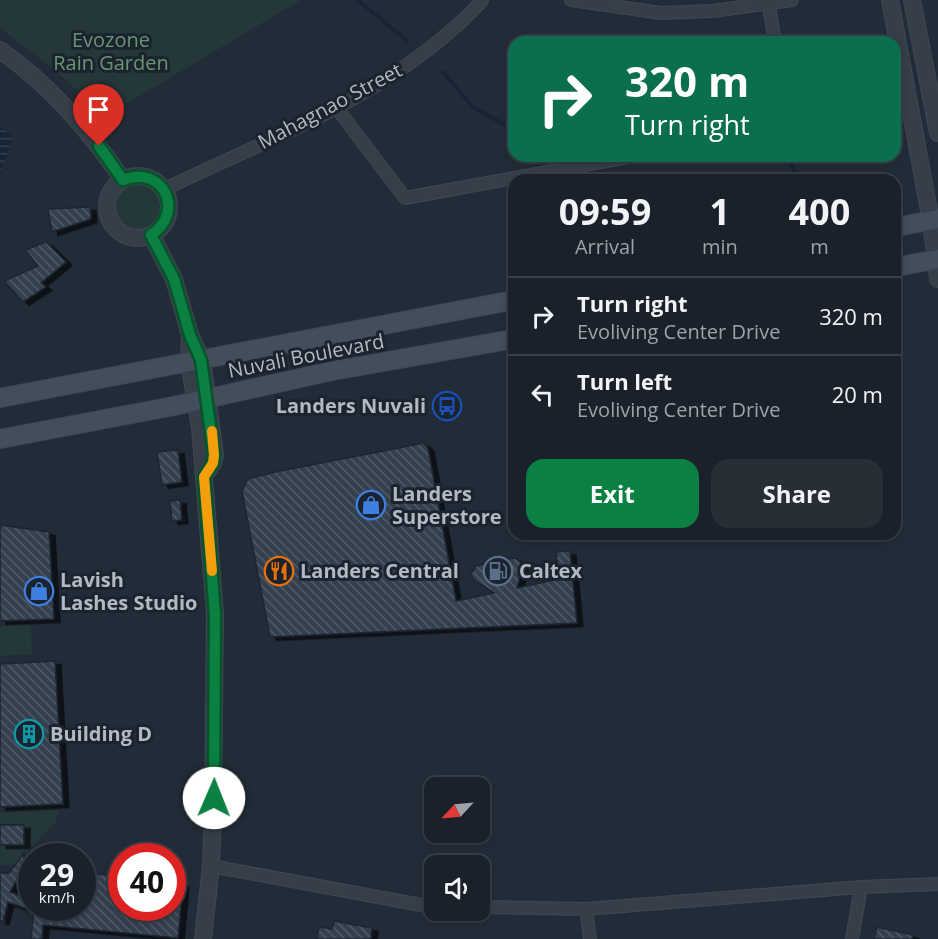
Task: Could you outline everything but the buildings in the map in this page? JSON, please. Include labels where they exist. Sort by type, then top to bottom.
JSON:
[{"type":"main road","points":[[901,226],[934,220]]},
{"type":"main road","points":[[901,266],[937,260]]},
{"type":"main road","name":"Nuvali Boulevard","points":[[0,398],[508,301]]},
{"type":"main road","name":"Nuvali Boulevard","points":[[0,439],[202,400],[332,371],[508,340]]},
{"type":"street","name":"Mahagnao Street","points":[[163,190],[379,84],[423,54],[458,25],[482,0]]},
{"type":"street","points":[[571,0],[661,13],[713,11],[768,1],[792,0]]},
{"type":"street","points":[[890,0],[897,36]]},
{"type":"street","points":[[912,0],[938,133]]},
{"type":"street","points":[[768,1],[774,36]]},
{"type":"street","points":[[0,50],[38,80],[62,103],[90,135],[123,180]]},
{"type":"street","points":[[901,55],[934,220],[938,279]]},
{"type":"street","points":[[336,107],[405,198],[508,179]]},
{"type":"street","points":[[536,174],[601,162]]},
{"type":"street","points":[[131,177],[147,177],[160,185],[163,190],[169,201],[169,212],[160,230],[141,238],[131,237],[121,232],[112,223],[108,210],[109,196],[117,184],[123,180],[131,177]]},
{"type":"street","points":[[151,235],[174,279],[190,335],[202,400],[204,477],[215,614],[216,710],[211,866],[203,939]]},
{"type":"street","points":[[211,866],[424,905]]},
{"type":"street","points":[[490,907],[586,909],[861,887],[938,884]]},
{"type":"street","points":[[852,939],[861,887]]},
{"type":"street","points":[[586,909],[590,939]]},
{"type":"green space","name":"Evozone Rain Garden","points":[[0,0],[301,0],[104,117],[56,71],[0,28]]},
{"type":"green space","points":[[143,184],[155,190],[160,198],[160,216],[155,224],[147,229],[133,230],[121,224],[116,216],[115,202],[121,190],[129,185]]},
{"type":"green space","points":[[31,625],[32,654],[0,656],[0,626]]},
{"type":"green space","points":[[60,810],[55,823],[35,843],[18,843],[18,861],[14,865],[0,865],[0,813]]},
{"type":"water","points":[[0,126],[13,137],[0,173]]},
{"type":"waterway","points":[[358,0],[407,41]]},
{"type":"waterway","points":[[443,72],[473,107],[508,127]]},
{"type":"waterway","points":[[792,162],[794,174]]},
{"type":"slow traffic","points":[[212,431],[213,463],[204,477],[212,571]]},
{"type":"place","name":"Landers Nuvali","points":[[447,406]]},
{"type":"place","name":"Landers Superstore","points":[[371,505]]},
{"type":"place","name":"Landers Central","points":[[279,571]]},
{"type":"place","name":"Caltex","points":[[498,571]]},
{"type":"place","name":"Lavish Lashes Studio","points":[[39,591]]},
{"type":"place","name":"Building D","points":[[29,734]]},
{"type":"route","points":[[99,146],[123,180],[139,176],[154,180],[160,185],[169,201],[166,221],[160,230],[151,235],[174,279],[190,335],[201,360],[208,399],[214,455],[213,463],[204,477],[215,614],[214,798]]}]
